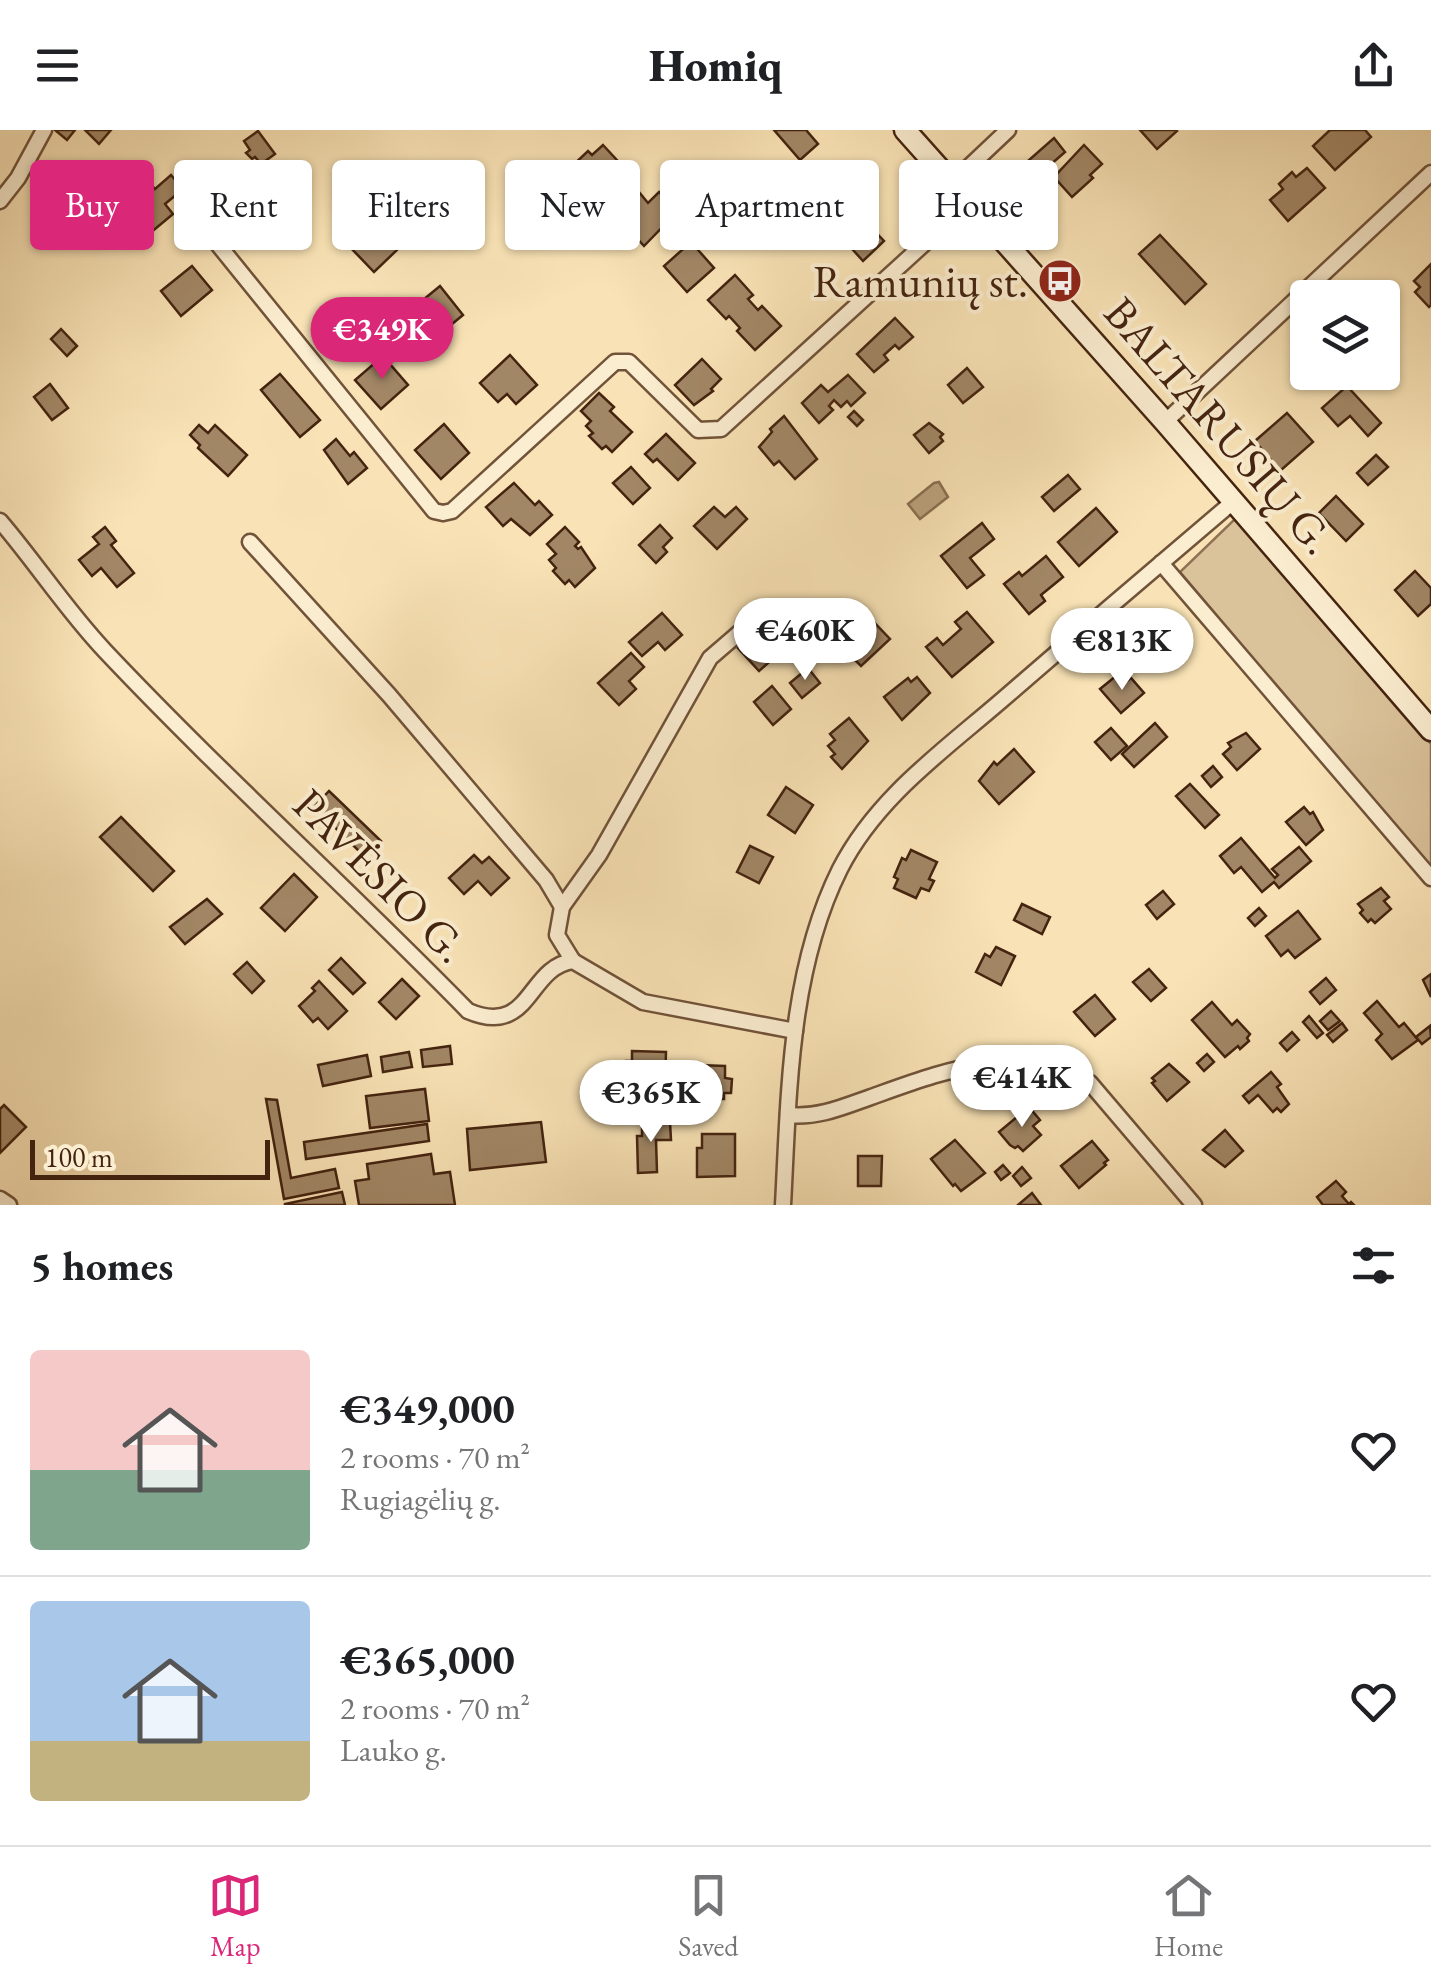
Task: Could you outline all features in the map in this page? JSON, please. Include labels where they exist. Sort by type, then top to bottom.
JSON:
[{"type":"main road","name":"BALTARUSIŲ G.","points":[[905,130],[933,160]]},
{"type":"main road","name":"BALTARUSIŲ G.","points":[[1014,250],[1431,730]]},
{"type":"street","points":[[0,200],[18,178],[44,130]]},
{"type":"street","points":[[976,160],[1008,130]]},
{"type":"street","points":[[1166,422],[1431,173]]},
{"type":"street","points":[[223,250],[434,511],[442,513],[452,510],[615,362],[629,362],[698,430],[721,429],[917,250]]},
{"type":"street","points":[[783,1205],[794,1030],[814,940],[838,873],[860,832],[922,769],[1234,501]]},
{"type":"street","name":"PAVĖSIO G.","points":[[0,520],[102,647],[468,1011],[486,1018],[506,1014],[529,1000],[555,968],[573,961]]},
{"type":"street","points":[[250,542],[402,710],[546,880],[562,907]]},
{"type":"street","points":[[1161,563],[1431,878]]},
{"type":"street","points":[[760,614],[710,658],[599,855],[562,907],[557,935],[573,961],[643,1002],[794,1030]]},
{"type":"street","points":[[788,1115],[825,1114],[969,1065],[1036,1064],[1090,1083],[1194,1205]]},
{"type":"street","points":[[0,1200],[9,1205]]},
{"type":"shaded area","points":[[939,482],[948,497],[920,519],[908,504]]},
{"type":"shaded area","points":[[1236,518],[1431,744],[1431,869],[1180,572]]},
{"type":"building","points":[[55,130],[75,130],[67,140]]},
{"type":"building","points":[[85,130],[111,130],[99,144]]},
{"type":"building","points":[[774,130],[806,130],[818,144],[800,160]]},
{"type":"building","points":[[1140,130],[1176,130],[1177,131],[1157,149]]},
{"type":"building","points":[[1330,130],[1365,130],[1371,137],[1335,170],[1313,146]]},
{"type":"building","points":[[258,131],[275,154],[267,160],[252,159],[246,153],[250,150],[244,141]]},
{"type":"building","points":[[1054,138],[1065,152],[1056,160],[1029,160]]},
{"type":"building","points":[[603,145],[617,160],[578,160],[588,151],[592,155]]},
{"type":"building","points":[[1084,145],[1102,164],[1072,197],[1058,181],[1058,173]]},
{"type":"building","points":[[1307,168],[1325,188],[1288,221],[1270,200],[1283,189],[1279,184],[1292,172],[1296,177]]},
{"type":"building","points":[[171,175],[174,178],[174,196],[165,204],[173,214],[154,230],[154,188]]},
{"type":"building","points":[[659,192],[660,230],[644,246],[640,242],[640,193],[648,203]]},
{"type":"building","points":[[1160,235],[1206,284],[1185,304],[1139,254]]},
{"type":"building","points":[[353,250],[397,250],[374,272]]},
{"type":"building","points":[[682,250],[698,250],[714,268],[687,292],[664,266]]},
{"type":"building","points":[[853,250],[875,250],[863,261]]},
{"type":"building","points":[[1431,264],[1429,307],[1415,292],[1420,287],[1414,281]]},
{"type":"building","points":[[192,266],[212,290],[181,316],[161,291]]},
{"type":"building","points":[[735,275],[753,295],[748,299],[758,310],[762,306],[781,326],[755,350],[729,316],[726,319],[708,300]]},
{"type":"building","points":[[440,286],[463,315],[435,338],[412,309]]},
{"type":"building","points":[[895,318],[913,337],[899,349],[895,345],[884,355],[888,360],[874,372],[857,354]]},
{"type":"building","points":[[61,329],[77,346],[67,356],[51,339]]},
{"type":"building","points":[[510,355],[537,385],[516,404],[507,394],[498,402],[480,383]]},
{"type":"building","points":[[383,356],[408,385],[381,409],[355,380]]},
{"type":"building","points":[[702,359],[721,379],[713,391],[694,405],[675,385]]},
{"type":"building","points":[[967,368],[983,387],[963,403],[948,385]]},
{"type":"building","points":[[280,374],[320,420],[300,437],[261,390]]},
{"type":"building","points":[[848,375],[865,393],[851,406],[847,401],[841,407],[834,400],[829,406],[833,410],[819,423],[802,403],[821,385],[828,392]]},
{"type":"building","points":[[50,384],[68,408],[52,420],[34,397]]},
{"type":"building","points":[[1342,390],[1351,390],[1381,423],[1368,436],[1350,416],[1338,426],[1322,408]]},
{"type":"building","points":[[599,393],[614,407],[610,411],[632,432],[612,452],[606,446],[602,449],[589,436],[593,433],[586,426],[591,421],[581,411]]},
{"type":"building","points":[[854,411],[863,420],[857,426],[848,417]]},
{"type":"building","points":[[1287,413],[1313,442],[1280,471],[1255,441]]},
{"type":"building","points":[[784,416],[817,459],[795,479],[779,461],[774,465],[759,447]]},
{"type":"building","points":[[929,423],[943,434],[943,441],[929,453],[914,435]]},
{"type":"building","points":[[444,424],[469,453],[441,479],[415,450]]},
{"type":"building","points":[[199,425],[208,433],[215,425],[247,455],[228,476],[190,435]]},
{"type":"building","points":[[666,434],[695,463],[678,480],[657,459],[653,462],[645,454]]},
{"type":"building","points":[[336,439],[367,468],[348,484],[324,450]]},
{"type":"building","points":[[1376,455],[1388,467],[1368,485],[1357,473]]},
{"type":"building","points":[[631,467],[650,488],[633,504],[613,483]]},
{"type":"building","points":[[1068,475],[1080,489],[1054,511],[1042,497]]},
{"type":"building","points":[[514,483],[535,505],[539,501],[552,515],[530,535],[511,519],[503,526],[486,507]]},
{"type":"building","points":[[1336,496],[1363,524],[1346,541],[1319,513]]},
{"type":"building","points":[[714,507],[725,517],[736,507],[747,519],[717,549],[694,526]]},
{"type":"building","points":[[1096,508],[1117,532],[1079,566],[1058,542]]},
{"type":"building","points":[[982,523],[994,539],[970,558],[984,575],[967,588],[941,556]]},
{"type":"building","points":[[660,525],[672,538],[663,547],[667,552],[656,563],[639,545]]},
{"type":"building","points":[[105,527],[116,541],[111,545],[134,573],[117,587],[101,568],[92,576],[79,560],[99,544],[93,537]]},
{"type":"building","points":[[565,527],[579,542],[575,546],[581,547],[595,568],[575,587],[569,580],[565,584],[549,560],[556,554],[547,544]]},
{"type":"building","points":[[1046,556],[1063,577],[1041,595],[1045,601],[1029,614],[1004,584],[1019,572],[1022,576]]},
{"type":"building","points":[[1415,571],[1431,588],[1431,604],[1418,616],[1395,590]]},
{"type":"building","points":[[967,612],[993,642],[952,677],[926,647],[937,638],[943,645],[961,629],[955,622]]},
{"type":"building","points":[[662,613],[682,635],[665,650],[658,642],[642,656],[629,642]]},
{"type":"building","points":[[870,618],[890,639],[861,666],[841,646]]},
{"type":"building","points":[[761,628],[771,639],[781,630],[792,642],[759,671],[738,648]]},
{"type":"building","points":[[631,653],[644,667],[629,681],[636,689],[619,705],[598,683]]},
{"type":"building","points":[[808,668],[820,683],[802,698],[790,683]]},
{"type":"building","points":[[1116,676],[1123,684],[1131,678],[1144,693],[1121,713],[1100,689]]},
{"type":"building","points":[[917,677],[930,693],[902,720],[884,697],[908,678],[911,682]]},
{"type":"building","points":[[772,686],[791,709],[773,725],[754,702]]},
{"type":"building","points":[[849,718],[868,741],[842,769],[831,757],[835,754],[828,746],[835,740],[830,734]]},
{"type":"building","points":[[1155,723],[1167,737],[1134,767],[1122,754]]},
{"type":"building","points":[[1111,728],[1127,746],[1111,760],[1095,742]]},
{"type":"building","points":[[1246,733],[1260,749],[1237,770],[1223,754],[1231,747],[1228,743]]},
{"type":"building","points":[[1014,749],[1034,772],[999,804],[979,781],[994,762],[997,765]]},
{"type":"building","points":[[1213,766],[1222,777],[1211,787],[1202,776]]},
{"type":"building","points":[[1190,784],[1219,815],[1205,828],[1176,796]]},
{"type":"building","points":[[786,787],[813,805],[795,833],[768,815]]},
{"type":"building","points":[[329,791],[381,841],[365,857],[314,807]]},
{"type":"building","points":[[1304,807],[1310,814],[1313,812],[1323,830],[1306,845],[1286,822]]},
{"type":"building","points":[[121,817],[174,871],[153,891],[100,837]]},
{"type":"building","points":[[1241,838],[1275,878],[1278,875],[1272,869],[1299,847],[1311,861],[1279,888],[1274,882],[1262,892],[1241,867],[1234,873],[1220,856]]},
{"type":"building","points":[[750,846],[773,857],[759,883],[737,872]]},
{"type":"building","points":[[911,850],[937,862],[929,879],[934,881],[929,891],[921,888],[916,898],[894,888],[902,858],[906,860]]},
{"type":"building","points":[[474,855],[482,863],[489,857],[509,878],[491,895],[478,881],[464,894],[449,878]]},
{"type":"building","points":[[294,874],[317,897],[285,931],[261,908]]},
{"type":"building","points":[[1381,888],[1389,897],[1384,901],[1391,909],[1375,923],[1371,919],[1368,922],[1358,904]]},
{"type":"building","points":[[1163,891],[1174,904],[1157,919],[1146,905]]},
{"type":"building","points":[[207,899],[222,914],[185,944],[170,927]]},
{"type":"building","points":[[1022,904],[1050,917],[1042,934],[1014,920]]},
{"type":"building","points":[[1259,908],[1266,916],[1255,926],[1248,918]]},
{"type":"building","points":[[1298,911],[1320,939],[1295,958],[1288,950],[1281,956],[1266,936]]},
{"type":"building","points":[[996,947],[1015,956],[1001,985],[976,972],[985,954],[990,957]]},
{"type":"building","points":[[341,958],[365,983],[353,994],[329,970]]},
{"type":"building","points":[[247,962],[264,981],[252,993],[234,974]]},
{"type":"building","points":[[1149,969],[1166,988],[1151,1001],[1133,982]]},
{"type":"building","points":[[1431,974],[1431,997],[1423,980]]},
{"type":"building","points":[[1326,978],[1336,990],[1320,1004],[1310,992]]},
{"type":"building","points":[[402,979],[419,996],[396,1019],[379,1002]]},
{"type":"building","points":[[319,981],[347,1011],[328,1029],[318,1018],[313,1022],[299,1006],[315,991],[312,988]]},
{"type":"building","points":[[1095,995],[1115,1019],[1095,1036],[1074,1012]]},
{"type":"building","points":[[1377,1001],[1399,1027],[1404,1023],[1418,1040],[1392,1059],[1376,1040],[1382,1034],[1364,1013]]},
{"type":"building","points":[[1212,1002],[1232,1025],[1237,1020],[1250,1034],[1249,1041],[1225,1057],[1192,1020]]},
{"type":"building","points":[[1331,1011],[1340,1021],[1328,1030],[1320,1021]]},
{"type":"building","points":[[1309,1016],[1323,1033],[1317,1038],[1303,1022]]},
{"type":"building","points":[[1342,1023],[1347,1030],[1333,1042],[1327,1035]]},
{"type":"building","points":[[1430,1026],[1431,1037],[1422,1044],[1416,1037]]},
{"type":"building","points":[[1292,1032],[1299,1040],[1287,1051],[1280,1043]]},
{"type":"building","points":[[450,1046],[452,1064],[423,1067],[421,1050]]},
{"type":"building","points":[[632,1051],[666,1052],[665,1083],[625,1082],[626,1061],[632,1061]]},
{"type":"building","points":[[409,1052],[412,1067],[383,1072],[381,1057]]},
{"type":"building","points":[[1207,1054],[1214,1062],[1204,1071],[1197,1063]]},
{"type":"building","points":[[367,1055],[371,1076],[323,1086],[318,1065]]},
{"type":"building","points":[[1169,1064],[1189,1082],[1167,1101],[1152,1078]]},
{"type":"building","points":[[698,1065],[725,1066],[725,1078],[732,1079],[731,1093],[724,1093],[724,1099],[707,1099],[707,1081],[697,1081]]},
{"type":"building","points":[[1271,1072],[1289,1104],[1281,1112],[1277,1108],[1273,1112],[1258,1095],[1249,1103],[1243,1096]]},
{"type":"building","points":[[425,1089],[429,1121],[370,1128],[366,1096]]},
{"type":"building","points":[[266,1099],[277,1100],[291,1178],[335,1169],[339,1188],[284,1199]]},
{"type":"building","points":[[4,1105],[26,1127],[0,1153],[0,1109]]},
{"type":"building","points":[[1029,1107],[1040,1120],[1033,1126],[1041,1135],[1023,1151],[1010,1145],[999,1132]]},
{"type":"building","points":[[541,1122],[546,1162],[470,1170],[467,1129]]},
{"type":"building","points":[[642,1122],[670,1122],[671,1140],[656,1140],[657,1172],[638,1173],[637,1136],[642,1136]]},
{"type":"building","points":[[427,1124],[429,1141],[306,1159],[304,1142]]},
{"type":"building","points":[[1225,1130],[1243,1151],[1225,1167],[1203,1150]]},
{"type":"building","points":[[702,1134],[735,1134],[735,1176],[697,1177],[697,1148],[702,1148]]},
{"type":"building","points":[[955,1140],[985,1173],[961,1191],[931,1159]]},
{"type":"building","points":[[1092,1141],[1108,1160],[1079,1188],[1061,1166]]},
{"type":"building","points":[[431,1154],[434,1174],[450,1172],[455,1205],[359,1205],[355,1181],[369,1179],[367,1164]]},
{"type":"building","points":[[858,1156],[882,1156],[881,1186],[858,1186]]},
{"type":"building","points":[[1003,1165],[1010,1173],[1001,1180],[995,1172]]},
{"type":"building","points":[[1022,1167],[1031,1178],[1021,1186],[1013,1176]]},
{"type":"building","points":[[1336,1181],[1346,1192],[1342,1196],[1354,1205],[1323,1205],[1317,1197]]},
{"type":"building","points":[[342,1192],[345,1205],[285,1205],[285,1204]]},
{"type":"building","points":[[1032,1193],[1041,1205],[1018,1205]]},
{"type":"place","name":"Ramunių st.","points":[[1060,281]]}]
